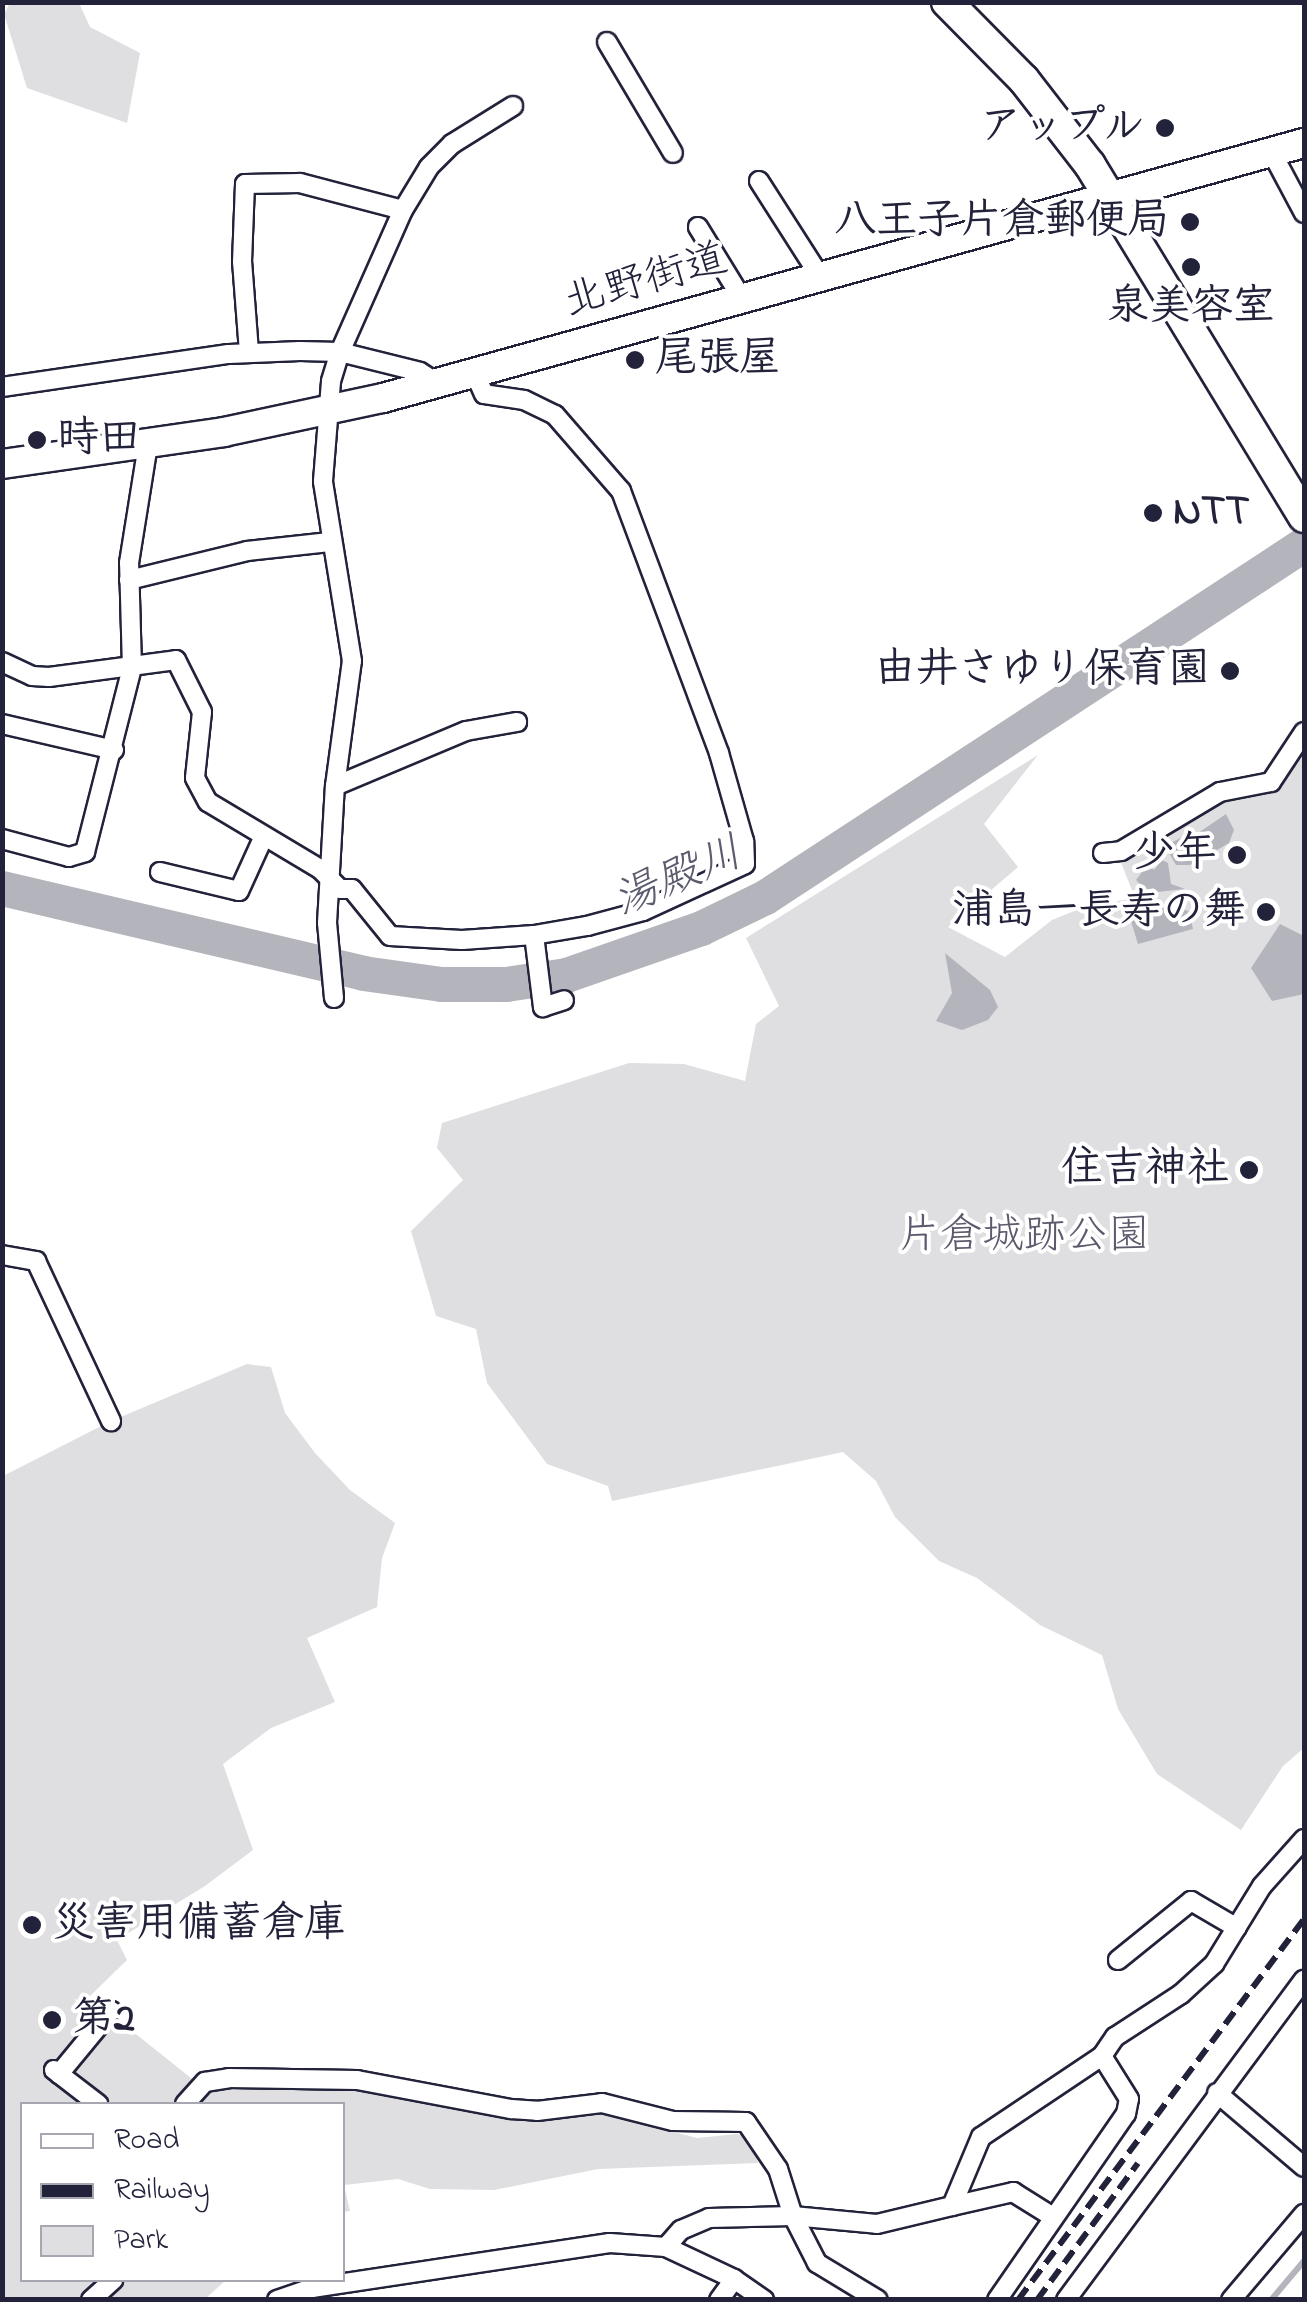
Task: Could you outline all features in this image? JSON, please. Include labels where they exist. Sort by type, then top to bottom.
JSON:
[{"type":"highway","points":[[947,2],[1024,80],[1110,195],[1304,516]]},
{"type":"main road","name":"北野街道","points":[[2,464],[148,445],[326,410],[437,383],[1304,143]]},
{"type":"street","points":[[607,42],[672,152]]},
{"type":"street","points":[[334,996],[327,926],[335,786],[352,660],[322,480],[326,410],[340,352],[403,210],[429,168],[452,144],[513,106]]},
{"type":"street","points":[[1272,153],[1304,213]]},
{"type":"street","points":[[759,181],[820,275]]},
{"type":"street","points":[[248,352],[242,262],[245,184],[300,183],[403,210]]},
{"type":"street","points":[[698,226],[741,297]]},
{"type":"street","points":[[2,387],[248,352],[340,352],[420,372],[437,383]]},
{"type":"street","points":[[2,662],[32,676],[49,677],[176,660],[202,712],[195,763],[200,791],[219,812],[320,869],[340,889],[352,890],[390,936],[534,938],[616,918],[702,887],[745,864],[744,841],[718,753],[620,491],[555,414],[524,400],[484,394],[474,372]]},
{"type":"street","points":[[2,839],[69,857],[85,852],[132,668],[129,580],[148,445]]},
{"type":"street","points":[[129,580],[247,551],[330,542]]},
{"type":"street","points":[[335,786],[466,731],[518,722]]},
{"type":"street","points":[[2,724],[114,750]]},
{"type":"street","points":[[1103,852],[1121,852],[1220,792],[1271,782],[1304,732]]},
{"type":"street","points":[[160,872],[239,891],[263,838]]},
{"type":"street","points":[[534,938],[542,1007],[564,1000]]},
{"type":"street","points":[[2,1255],[36,1261],[111,1420]]},
{"type":"street","points":[[952,2206],[980,2137],[1102,2056],[1115,2037],[1182,1994],[1214,1964],[1262,1886],[1304,1839]]},
{"type":"street","points":[[1118,1960],[1191,1901],[1237,1928]]},
{"type":"street","points":[[1066,2300],[1304,1980]]},
{"type":"street","points":[[95,2102],[56,2072],[111,2011]]},
{"type":"street","points":[[997,2300],[1126,2114],[1129,2098],[1102,2056]]},
{"type":"street","points":[[187,2102],[205,2082],[230,2078],[357,2080],[511,2109],[537,2111],[602,2102],[673,2121],[746,2122],[778,2170],[793,2216],[817,2263],[872,2298]]},
{"type":"street","points":[[1218,2093],[1304,2167]]},
{"type":"street","points":[[666,2246],[681,2230],[710,2218],[793,2216],[876,2224],[1013,2192],[1053,2217]]},
{"type":"street","points":[[1230,2300],[1304,2214]]},
{"type":"street","points":[[277,2300],[312,2288],[610,2243],[666,2246],[734,2279],[764,2300]]},
{"type":"street","points":[[719,2300],[734,2279]]},
{"type":"street","points":[[91,2300],[111,2282]]},
{"type":"green space","points":[[10,3],[79,3],[90,27],[140,53],[127,123],[27,88],[4,14]]},
{"type":"green space","name":"片倉城跡公園","points":[[1304,744],[1304,1748],[1283,1766],[1241,1830],[1157,1774],[1118,1709],[1102,1655],[1040,1625],[977,1578],[939,1561],[895,1517],[876,1481],[843,1452],[612,1501],[608,1486],[547,1464],[487,1383],[476,1329],[436,1316],[411,1231],[463,1180],[437,1148],[442,1123],[629,1063],[684,1064],[745,1081],[756,1024],[779,1006],[746,938],[1038,755],[984,824],[1018,867],[948,927],[1005,957],[1052,920],[1084,907],[1135,898],[1120,860],[1225,797],[1268,789]]},
{"type":"green space","points":[[247,1364],[271,1367],[285,1413],[315,1453],[350,1490],[395,1523],[382,1558],[377,1607],[307,1638],[335,1702],[271,1728],[223,1764],[253,1850],[205,1886],[117,1940],[127,1960],[88,1998],[103,2012],[54,2070],[83,2102],[20,2102],[20,2282],[224,2282],[205,2299],[3,2300],[3,1476],[111,1421]]},
{"type":"green space","points":[[117,2019],[196,2082],[180,2102],[109,2102],[73,2073]]},
{"type":"green space","points":[[352,2087],[491,2115],[542,2120],[603,2114],[697,2138],[737,2134],[751,2138],[758,2163],[598,2169],[494,2190],[430,2189],[398,2179],[345,2185],[345,2102],[200,2102],[222,2088]]},
{"type":"shaded area","points":[[1226,814],[1234,830],[1229,843],[1212,853],[1198,833]]},
{"type":"shaded area","points":[[1188,834],[1196,835],[1209,855],[1190,865],[1176,865],[1165,846]]},
{"type":"shaded area","points":[[1162,860],[1168,863],[1171,884],[1185,889],[1148,893],[1136,880],[1148,864],[1154,870]]},
{"type":"shaded area","points":[[1168,906],[1189,911],[1193,929],[1138,944],[1130,918]]},
{"type":"shaded area","points":[[1280,924],[1304,936],[1304,994],[1272,1001],[1251,968]]},
{"type":"shaded area","points":[[945,953],[990,990],[998,1007],[988,1020],[962,1030],[936,1021],[952,993]]},
{"type":"waterway","name":"湯殿川","points":[[2,888],[363,973],[441,984],[506,984],[566,975],[701,928],[765,897],[1304,544]]},
{"type":"waterway","points":[[1271,2300],[1304,2261]]},
{"type":"railway","points":[[1018,2300],[1304,1919]]},
{"type":"railway","points":[[1037,2300],[1138,2163]]},
{"type":"place","name":"アップル","points":[[1165,128]]},
{"type":"place","name":"八王子片倉郵便局","points":[[1190,222]]},
{"type":"place","name":"泉美容室","points":[[1191,267]]},
{"type":"place","name":"尾張屋","points":[[635,360]]},
{"type":"place","name":"時田","points":[[37,440]]},
{"type":"place","name":"NTT","points":[[1153,513]]},
{"type":"place","name":"由井さゆり保育園","points":[[1230,671]]},
{"type":"place","name":"少年","points":[[1237,855]]},
{"type":"place","name":"浦島一長寿の舞","points":[[1266,912]]},
{"type":"place","name":"住吉神社","points":[[1249,1170]]},
{"type":"place","name":"災害用備蓄倉庫","points":[[32,1925]]},
{"type":"place","name":"第2","points":[[52,2020]]}]
